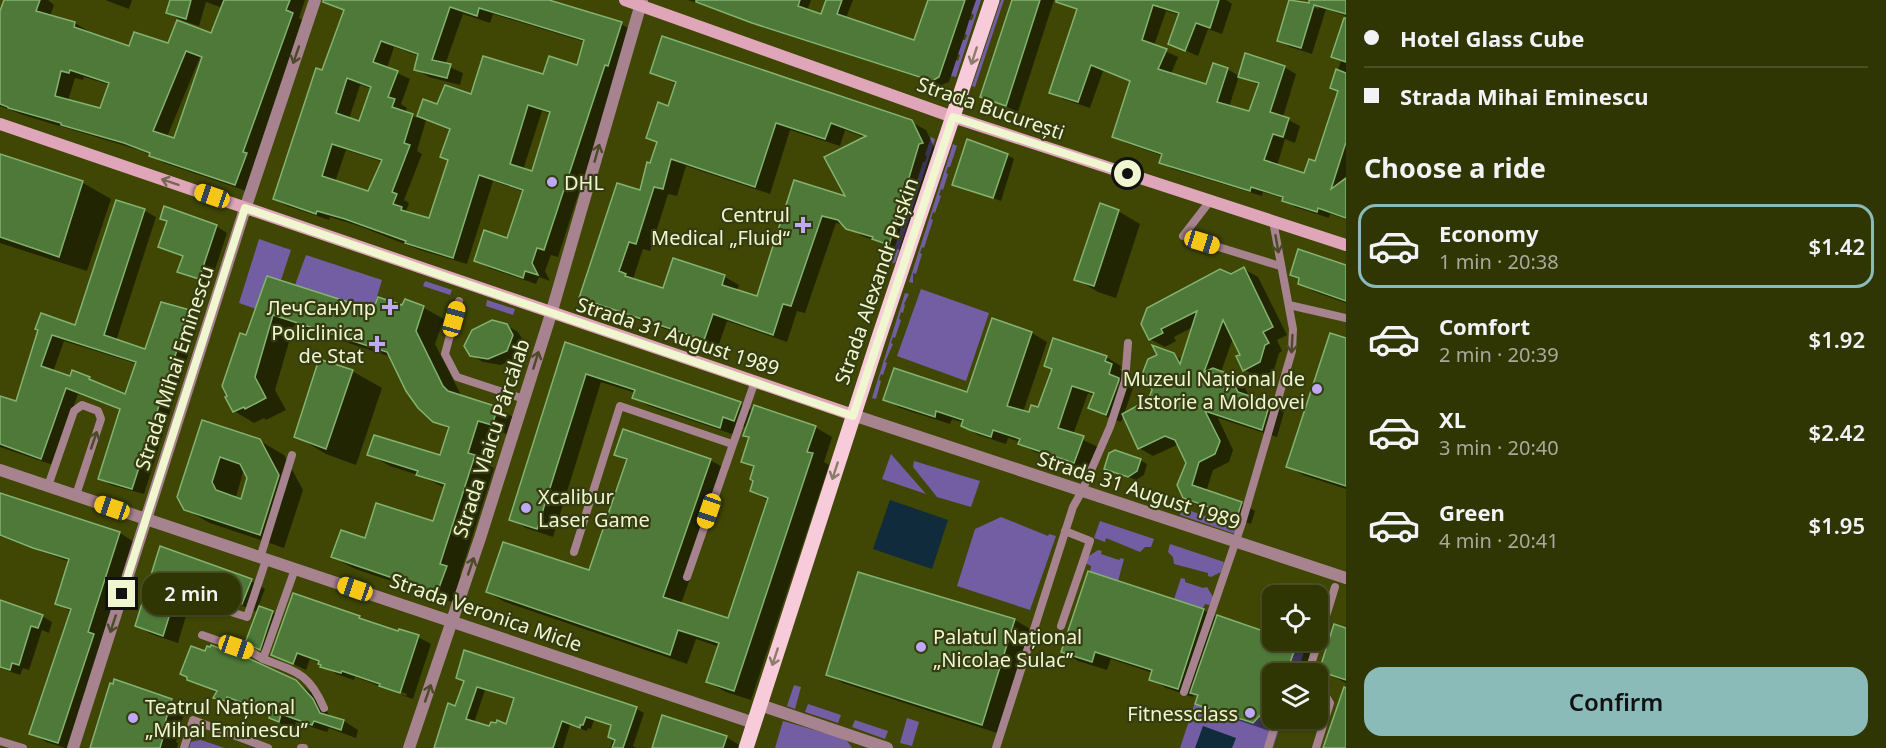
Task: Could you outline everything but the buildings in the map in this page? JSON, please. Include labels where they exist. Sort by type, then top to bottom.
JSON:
[{"type":"main road","name":"Strada Alexandr Pușkin","points":[[746,748],[853,416],[992,0]]},
{"type":"street","name":"Strada Mihai Eminescu","points":[[73,748],[245,208],[315,0]]},
{"type":"street","name":"Strada București","points":[[625,0],[642,3],[953,117],[1346,245]]},
{"type":"street","name":"Strada Vlaicu Pârcălab","points":[[409,748],[551,314],[642,3]]},
{"type":"street","name":"Strada 31 August 1989","points":[[0,124],[853,416],[1346,578]]},
{"type":"street","name":"Strada Veronica Micle","points":[[0,470],[754,723]]},
{"type":"street","points":[[760,705],[868,745],[886,748]]},
{"type":"lane","points":[[1210,201],[1183,236],[1280,266]]},
{"type":"lane","points":[[1184,692],[1268,438],[1292,351],[1293,329],[1273,221]]},
{"type":"lane","points":[[459,301],[445,354],[457,377],[524,399]]},
{"type":"lane","points":[[1289,305],[1346,318]]},
{"type":"lane","points":[[996,748],[1072,507],[1082,491],[1110,427],[1125,381],[1128,343]]},
{"type":"lane","points":[[687,577],[755,381]]},
{"type":"lane","points":[[48,486],[74,411],[82,405],[99,411],[101,419],[76,495]]},
{"type":"lane","points":[[574,552],[620,406],[732,444]]},
{"type":"lane","points":[[190,599],[247,617],[292,455]]},
{"type":"lane","points":[[1061,626],[1090,541],[1065,531]]},
{"type":"lane","points":[[263,659],[295,569]]},
{"type":"lane","points":[[1311,663],[1335,588]]},
{"type":"lane","points":[[202,635],[253,653],[303,676],[316,690],[324,708]]},
{"type":"lane","points":[[184,748],[193,720],[268,748]]},
{"type":"lane","points":[[1268,748],[1274,729]]},
{"type":"lane","points":[[1316,748],[1322,729]]},
{"type":"lane","points":[[0,741],[22,748]]},
{"type":"shaded area","points":[[976,0],[981,0],[956,77],[951,76],[960,55],[958,54],[963,40],[967,35],[965,34],[969,20],[972,20],[974,15],[971,13]]},
{"type":"shaded area","points":[[1001,0],[1004,0],[975,87],[972,86]]},
{"type":"shaded area","points":[[931,137],[935,139],[895,263],[890,262],[901,228],[904,228],[905,213],[908,214],[910,209],[908,208],[927,156],[925,155]]},
{"type":"shaded area","points":[[953,144],[957,146],[946,173],[948,174],[943,190],[941,189],[935,213],[933,212],[931,219],[933,220],[924,248],[922,247],[920,253],[922,254],[916,274],[913,273],[913,283],[909,282]]},
{"type":"shaded area","points":[[259,239],[291,250],[281,280],[267,276],[256,309],[239,303]]},
{"type":"shaded area","points":[[306,255],[382,280],[373,310],[295,285]]},
{"type":"shaded area","points":[[425,281],[452,290],[450,295],[423,286]]},
{"type":"shaded area","points":[[921,289],[989,313],[966,381],[897,356]]},
{"type":"shaded area","points":[[905,293],[909,294],[903,313],[901,312],[899,319],[901,320],[891,343],[893,344],[885,362],[887,363],[883,375],[881,374],[879,380],[881,381],[876,399],[872,398]]},
{"type":"shaded area","points":[[487,300],[515,309],[513,315],[486,306]]},
{"type":"shaded area","points":[[891,454],[926,494],[882,479]]},
{"type":"shaded area","points":[[914,461],[980,481],[971,507],[937,497],[913,467]]},
{"type":"shaded area","points":[[1182,508],[1237,527],[1235,534],[1180,515]]},
{"type":"shaded area","points":[[1001,517],[1048,536],[1049,534],[1056,536],[1030,610],[957,586],[975,529]]},
{"type":"shaded area","points":[[1100,521],[1154,539],[1151,547],[1145,547],[1140,552],[1106,538],[1105,542],[1094,538]]},
{"type":"shaded area","points":[[1170,544],[1224,562],[1221,572],[1211,577],[1208,573],[1174,564],[1173,557],[1168,552]]},
{"type":"shaded area","points":[[1098,550],[1102,551],[1101,554],[1119,560],[1124,559],[1118,581],[1090,572],[1091,566],[1085,563],[1089,556]]},
{"type":"shaded area","points":[[1181,578],[1185,579],[1185,582],[1203,588],[1207,587],[1213,597],[1210,605],[1205,604],[1203,608],[1174,599]]},
{"type":"shaded area","points":[[1223,617],[1262,635],[1262,651],[1304,651],[1300,663],[1262,663],[1262,729],[1279,729],[1273,748],[1180,748]]},
{"type":"shaded area","points":[[794,685],[801,687],[795,709],[787,706]]},
{"type":"shaded area","points":[[808,704],[841,715],[838,723],[805,712]]},
{"type":"shaded area","points":[[907,718],[919,722],[912,746],[900,743]]},
{"type":"shaded area","points":[[855,720],[888,731],[885,739],[852,727]]},
{"type":"shaded area","points":[[783,721],[839,737],[847,741],[852,748],[775,748]]},
{"type":"shaded area","points":[[200,740],[225,748],[189,748],[191,742]]},
{"type":"water","points":[[890,500],[948,520],[932,569],[873,549]]},
{"type":"water","points":[[1203,726],[1236,738],[1232,748],[1195,748]]},
{"type":"place","name":"DHL","points":[[552,182]]},
{"type":"place","name":"Centrul Medical „Fluid“","points":[[803,225]]},
{"type":"place","name":"ЛечСанУпр","points":[[390,307]]},
{"type":"place","name":"Policlinica de Stat","points":[[377,344]]},
{"type":"place","name":"Muzeul Național de Istorie a Moldovei","points":[[1317,389]]},
{"type":"place","name":"Xcalibur Laser Game","points":[[526,508]]},
{"type":"place","name":"Palatul Național „Nicolae Sulac”","points":[[921,647]]},
{"type":"place","name":"Fitnessclass","points":[[1250,713]]},
{"type":"place","name":"Teatrul Național „Mihai Eminescu”","points":[[133,718]]},
{"type":"route","points":[[122,594],[245,208],[853,416],[953,117],[1128,174]]}]
